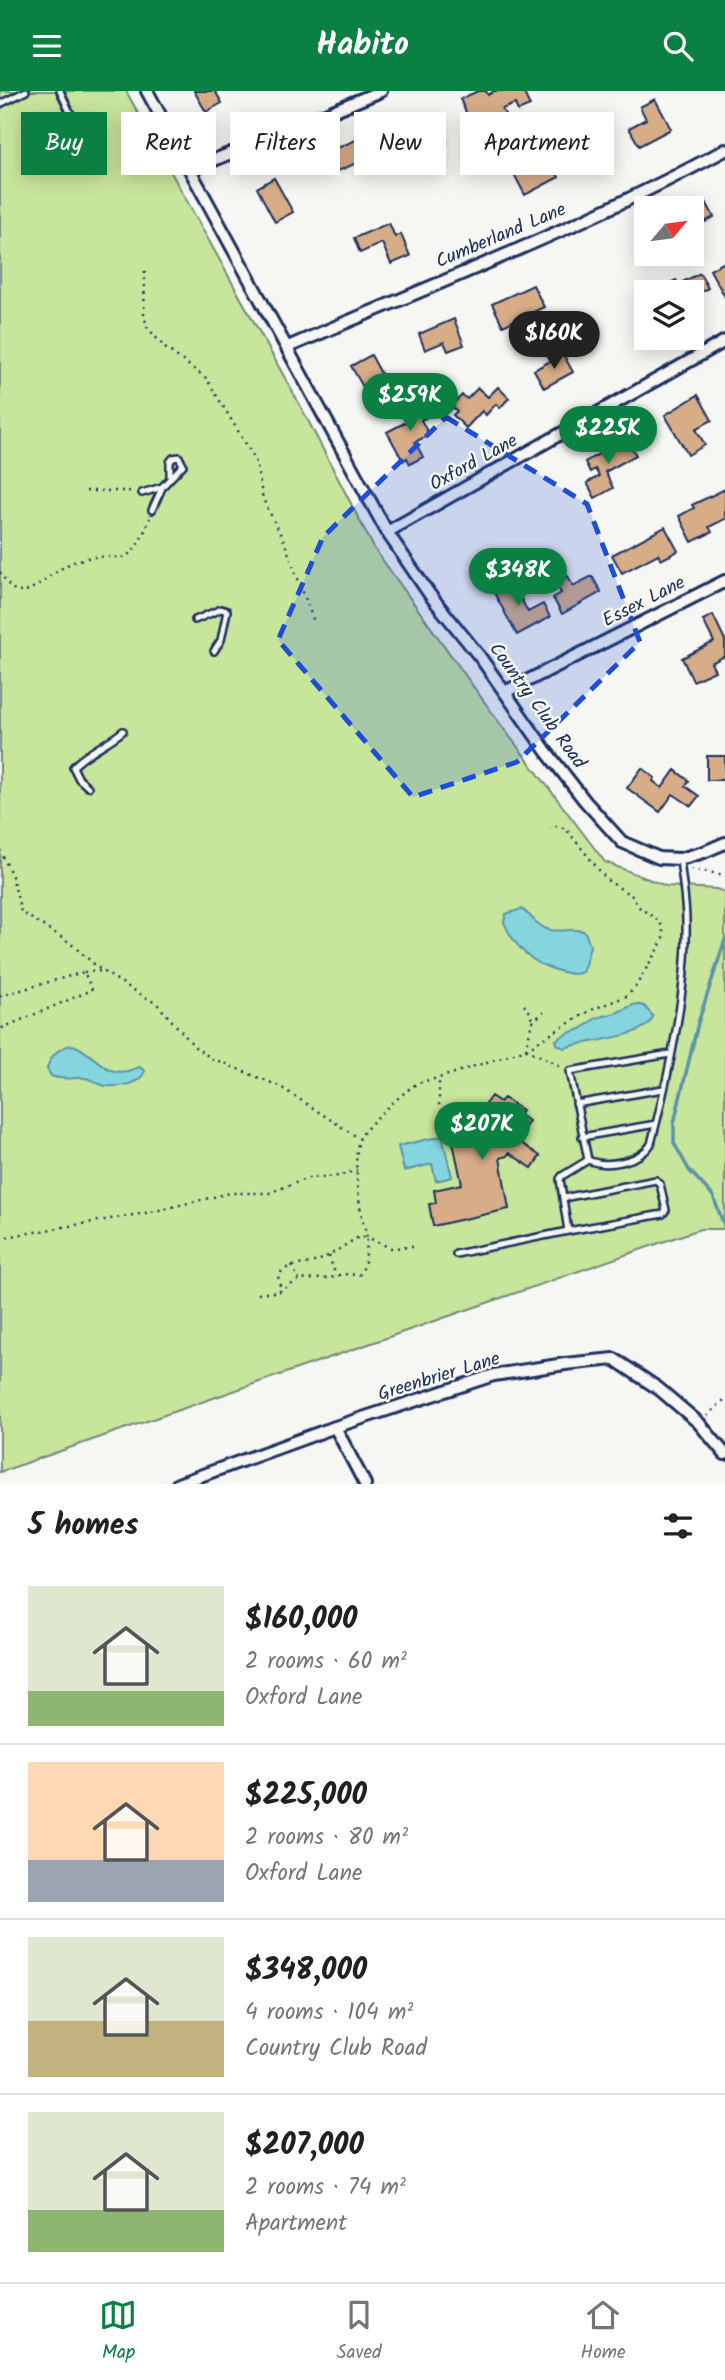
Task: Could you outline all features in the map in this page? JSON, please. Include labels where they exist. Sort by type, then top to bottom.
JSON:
[{"type":"street","name":"Country Club Road","points":[[147,91],[158,112]]},
{"type":"street","points":[[216,159],[381,91]]},
{"type":"street","name":"Cumberland Lane","points":[[288,347],[569,226],[666,182],[725,150]]},
{"type":"street","name":"Country Club Road","points":[[193,175],[387,532],[430,595],[480,657],[584,801],[622,842],[660,858],[680,859],[725,843]]},
{"type":"street","name":"Oxford Lane","points":[[387,532],[725,341]]},
{"type":"street","name":"Essex Lane","points":[[505,692],[725,581]]},
{"type":"street","name":"Greenbrier Lane","points":[[178,1484],[335,1427],[494,1375],[614,1359],[659,1389],[699,1423],[725,1454]]},
{"type":"street","points":[[335,1427],[365,1484]]},
{"type":"lane","points":[[0,104],[26,91]]},
{"type":"lane","points":[[60,91],[70,112]]},
{"type":"lane","points":[[152,510],[170,478]]},
{"type":"lane","points":[[142,493],[162,488]]},
{"type":"lane","points":[[195,620],[221,609],[227,611],[221,640],[214,651]]},
{"type":"lane","points":[[88,787],[79,779],[73,767],[123,731]]},
{"type":"lane","points":[[670,1053],[570,1071],[588,1160],[596,1164],[641,1156],[651,1144],[656,1125],[670,1053],[681,996],[686,923],[680,859]]},
{"type":"lane","points":[[576,1104],[663,1089]]},
{"type":"lane","points":[[582,1137],[656,1125]]},
{"type":"lane","points":[[569,1231],[562,1176],[588,1160]]},
{"type":"lane","points":[[456,1254],[663,1214],[666,1210],[660,1184],[656,1179],[563,1198]]},
{"type":"path","points":[[145,271],[144,314],[147,327],[165,348],[205,378],[255,459],[263,499],[285,541],[314,622]]},
{"type":"path","points":[[86,491],[142,493]]},
{"type":"path","points":[[0,572],[11,589],[19,593],[77,561],[92,557],[124,558],[131,555],[145,530],[152,510]]},
{"type":"path","points":[[258,1294],[281,1291],[299,1280],[361,1274],[366,1259],[367,1237],[357,1170],[359,1139],[388,1108],[414,1086],[526,1049],[591,1010],[627,996],[643,975],[664,935],[659,921],[645,912],[632,896],[607,880],[566,829],[550,827]]},
{"type":"path","points":[[0,850],[12,876],[21,912],[69,942],[102,971],[157,1004],[197,1048],[211,1058],[279,1086],[359,1139]]},
{"type":"path","points":[[0,996],[84,972],[102,971]]},
{"type":"path","points":[[0,1029],[92,990],[84,972]]},
{"type":"path","points":[[524,1005],[530,1012],[532,1022],[526,1049]]},
{"type":"path","points":[[532,1022],[544,1012]]},
{"type":"path","points":[[526,1049],[561,1066]]},
{"type":"path","points":[[439,1078],[439,1104],[445,1118]]},
{"type":"path","points":[[0,1238],[152,1212],[230,1193],[270,1193],[308,1178],[339,1176],[357,1170]]},
{"type":"path","points":[[281,1291],[279,1273],[292,1266],[329,1256],[359,1237],[367,1237],[390,1248],[413,1247]]},
{"type":"path","points":[[329,1256],[337,1276]]},
{"type":"path","points":[[292,1266],[299,1280]]},
{"type":"path","points":[[699,1423],[725,1399]]},
{"type":"highlighted area","points":[[446,417],[587,504],[640,642],[517,762],[413,797],[278,640],[323,537]]},
{"type":"green space","points":[[0,91],[126,91],[138,112],[121,112],[121,175],[173,175],[301,407],[374,548],[501,725],[605,862],[666,886],[725,892],[725,1229],[700,1229],[0,1472]]},
{"type":"water","points":[[521,909],[547,929],[585,932],[590,946],[583,972],[569,974],[547,967],[524,952],[504,922],[506,914]]},
{"type":"water","points":[[635,1004],[644,1006],[653,1016],[649,1024],[640,1030],[564,1048],[557,1044],[556,1040],[581,1029],[596,1018]]},
{"type":"water","points":[[73,1045],[110,1070],[128,1071],[139,1067],[145,1071],[134,1082],[117,1086],[103,1085],[85,1078],[64,1079],[51,1076],[47,1069],[53,1056],[64,1047]]},
{"type":"water","points":[[442,1136],[452,1177],[436,1181],[432,1164],[404,1171],[398,1146]]},
{"type":"building","points":[[194,91],[215,91],[222,103],[206,112]]},
{"type":"building","points":[[478,91],[486,91],[488,95],[494,91],[523,91],[530,106],[518,111],[515,104],[502,109],[504,112],[466,112],[460,99]]},
{"type":"building","points":[[655,99],[671,129],[639,146],[629,128],[646,119],[640,107]]},
{"type":"building","points":[[354,141],[354,164],[340,170],[340,147]]},
{"type":"building","points":[[515,175],[558,175],[559,177],[525,195]]},
{"type":"building","points":[[274,178],[293,212],[275,222],[257,188]]},
{"type":"building","points":[[704,201],[714,217],[704,222]]},
{"type":"building","points":[[389,223],[395,237],[401,234],[410,256],[391,264],[382,243],[360,253],[354,238]]},
{"type":"building","points":[[725,262],[725,297],[710,270]]},
{"type":"building","points":[[700,273],[704,280],[687,280]]},
{"type":"building","points":[[533,285],[544,307],[503,326],[492,304]]},
{"type":"building","points":[[454,319],[464,345],[448,351],[444,342],[425,350],[419,334]]},
{"type":"building","points":[[563,354],[573,372],[544,388],[534,370]]},
{"type":"building","points":[[371,355],[394,397],[375,408],[351,366]]},
{"type":"building","points":[[498,387],[509,398],[500,408],[496,404],[486,415],[482,411],[466,428],[453,415],[457,411],[451,406],[462,395],[467,399],[478,388],[488,397]]},
{"type":"building","points":[[698,395],[712,420],[696,429],[705,445],[688,455],[665,415]]},
{"type":"building","points":[[421,400],[429,416],[421,420],[429,435],[415,442],[423,457],[410,464],[407,458],[403,461],[387,432],[408,421],[402,410]]},
{"type":"building","points":[[626,438],[636,455],[605,472],[613,488],[595,498],[587,483],[599,476],[595,469],[590,472],[585,462]]},
{"type":"building","points":[[725,489],[725,519],[709,527],[712,532],[692,542],[679,516],[694,508],[692,505]]},
{"type":"building","points":[[665,527],[678,551],[661,560],[658,554],[622,573],[612,555]]},
{"type":"building","points":[[568,576],[573,586],[592,576],[601,592],[562,614],[553,598],[561,593],[555,583]]},
{"type":"building","points":[[510,579],[528,612],[543,604],[550,617],[517,635],[492,589]]},
{"type":"building","points":[[713,615],[725,640],[725,656],[711,663],[715,671],[693,681],[682,658],[714,642],[703,620]]},
{"type":"building","points":[[707,756],[725,756],[725,780],[707,780]]},
{"type":"building","points":[[642,768],[655,778],[653,781],[662,788],[675,770],[689,781],[685,786],[699,796],[691,806],[673,794],[660,812],[627,788]]},
{"type":"building","points":[[491,1096],[500,1102],[504,1098],[522,1110],[519,1115],[529,1121],[517,1140],[540,1156],[532,1168],[509,1153],[500,1158],[509,1209],[433,1226],[429,1204],[436,1203],[434,1190],[462,1184],[448,1119],[455,1114],[467,1121],[471,1114],[480,1111]]},
{"type":"waterway","points":[[725,940],[698,1023],[674,1123],[674,1143],[689,1170],[713,1196],[725,1228]]}]
